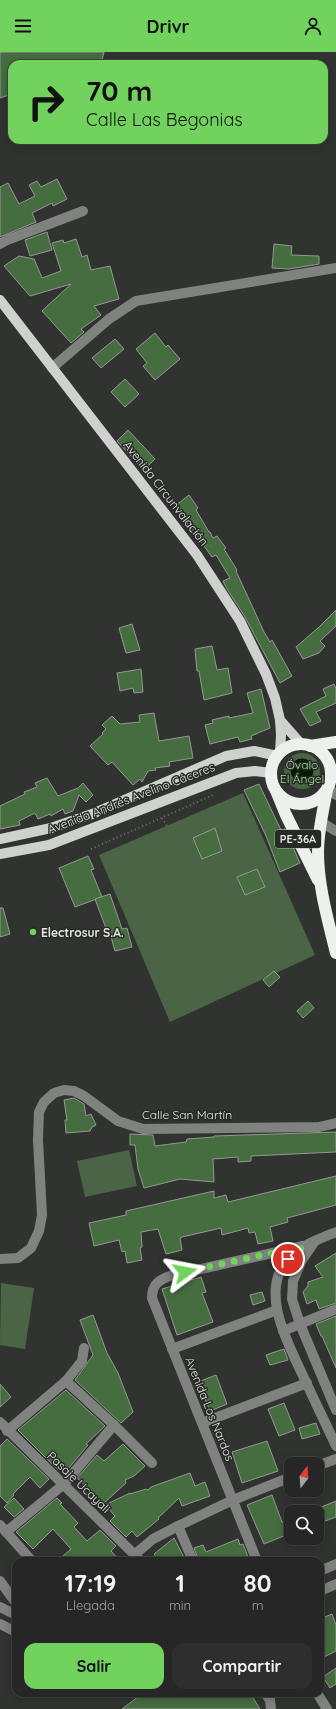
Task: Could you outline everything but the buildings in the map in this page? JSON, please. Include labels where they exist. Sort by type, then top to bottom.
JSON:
[{"type":"highway","points":[[306,745],[321,752],[329,763],[331,787],[316,800],[301,804],[287,800],[276,790],[271,773],[274,762],[279,755],[294,745],[336,742]]},
{"type":"highway","name":"PE-36A","points":[[331,787],[321,822],[318,852],[321,886],[334,936],[336,953]]},
{"type":"highway","name":"PE-36A","points":[[276,790],[286,815],[321,886]]},
{"type":"main road","name":"Avenida Circunvalación","points":[[0,300],[197,555],[240,622],[266,674],[275,698],[280,720],[281,734],[279,755]]},
{"type":"main road","name":"Avenida Circunvalación","points":[[280,720],[306,745]]},
{"type":"main road","name":"Avenida Andrés Avelino Cáceres","points":[[0,838],[51,828],[92,814],[226,756],[254,752],[279,755]]},
{"type":"main road","name":"Avenida Andrés Avelino Cáceres","points":[[0,854],[49,845],[236,773],[255,771],[271,773]]},
{"type":"street","points":[[0,244],[83,211]]},
{"type":"street","points":[[52,368],[109,319],[136,301],[336,268]]},
{"type":"street","points":[[321,822],[336,831]]},
{"type":"street","name":"Calle San Martín","points":[[0,1259],[18,1258],[31,1248],[39,1231],[42,1215],[38,1140],[39,1112],[44,1102],[54,1093],[64,1090],[74,1091],[84,1096],[118,1121],[143,1128],[319,1127],[336,1123]]},
{"type":"street","points":[[336,1232],[304,1246],[288,1259],[278,1276],[276,1297],[277,1310],[283,1331],[336,1446]]},
{"type":"street","points":[[315,1241],[302,1260],[293,1281],[292,1299],[300,1324],[336,1410]]},
{"type":"street","name":"Avenida Los Nardos","points":[[254,1557],[152,1298],[152,1290],[155,1284],[160,1280],[170,1276],[304,1246]]},
{"type":"street","points":[[283,1331],[336,1309]]},
{"type":"street","points":[[172,1349],[277,1310]]},
{"type":"street","points":[[7,1431],[66,1381],[82,1361],[84,1348]]},
{"type":"street","points":[[66,1381],[114,1425],[152,1464]]},
{"type":"street","points":[[202,1423],[307,1383]]},
{"type":"street","name":"Pasaje Ucayali","points":[[0,1422],[7,1431],[64,1484],[137,1557]]},
{"type":"street","points":[[28,1557],[3,1529],[64,1484],[114,1425]]},
{"type":"street","points":[[324,1463],[336,1459]]},
{"type":"street","points":[[139,1557],[153,1539],[232,1500],[284,1480]]},
{"type":"street","points":[[178,1526],[191,1557]]},
{"type":"street","points":[[324,1569],[336,1564]]},
{"type":"street","points":[[0,1581],[12,1598]]},
{"type":"street","points":[[324,1589],[336,1584]]},
{"type":"street","points":[[0,1607],[12,1612]]},
{"type":"street","points":[[0,1624],[12,1630]]},
{"type":"street","points":[[268,1697],[270,1700],[271,1709]]},
{"type":"street","points":[[320,1697],[327,1709]]},
{"type":"path","points":[[91,850],[213,795]]},
{"type":"path","points":[[162,818],[167,826]]},
{"type":"green space","name":"Óvalo El Ángel","points":[[305,753],[315,758],[319,764],[319,778],[315,784],[309,788],[299,789],[289,784],[285,778],[284,768],[289,758],[295,754]]},
{"type":"green space","points":[[243,793],[315,955],[170,1022],[99,855]]},
{"type":"green space","points":[[129,1150],[137,1186],[85,1197],[77,1161]]},
{"type":"green space","points":[[1,1283],[34,1288],[25,1349],[0,1345]]},
{"type":"shaded area","points":[[302,758],[310,762],[314,770],[310,778],[302,782],[294,778],[290,770],[294,762]]},
{"type":"place","name":"Electrosur S.A.","points":[[33,932]]},
{"type":"route","points":[[185,1272],[304,1246],[288,1259]]}]
